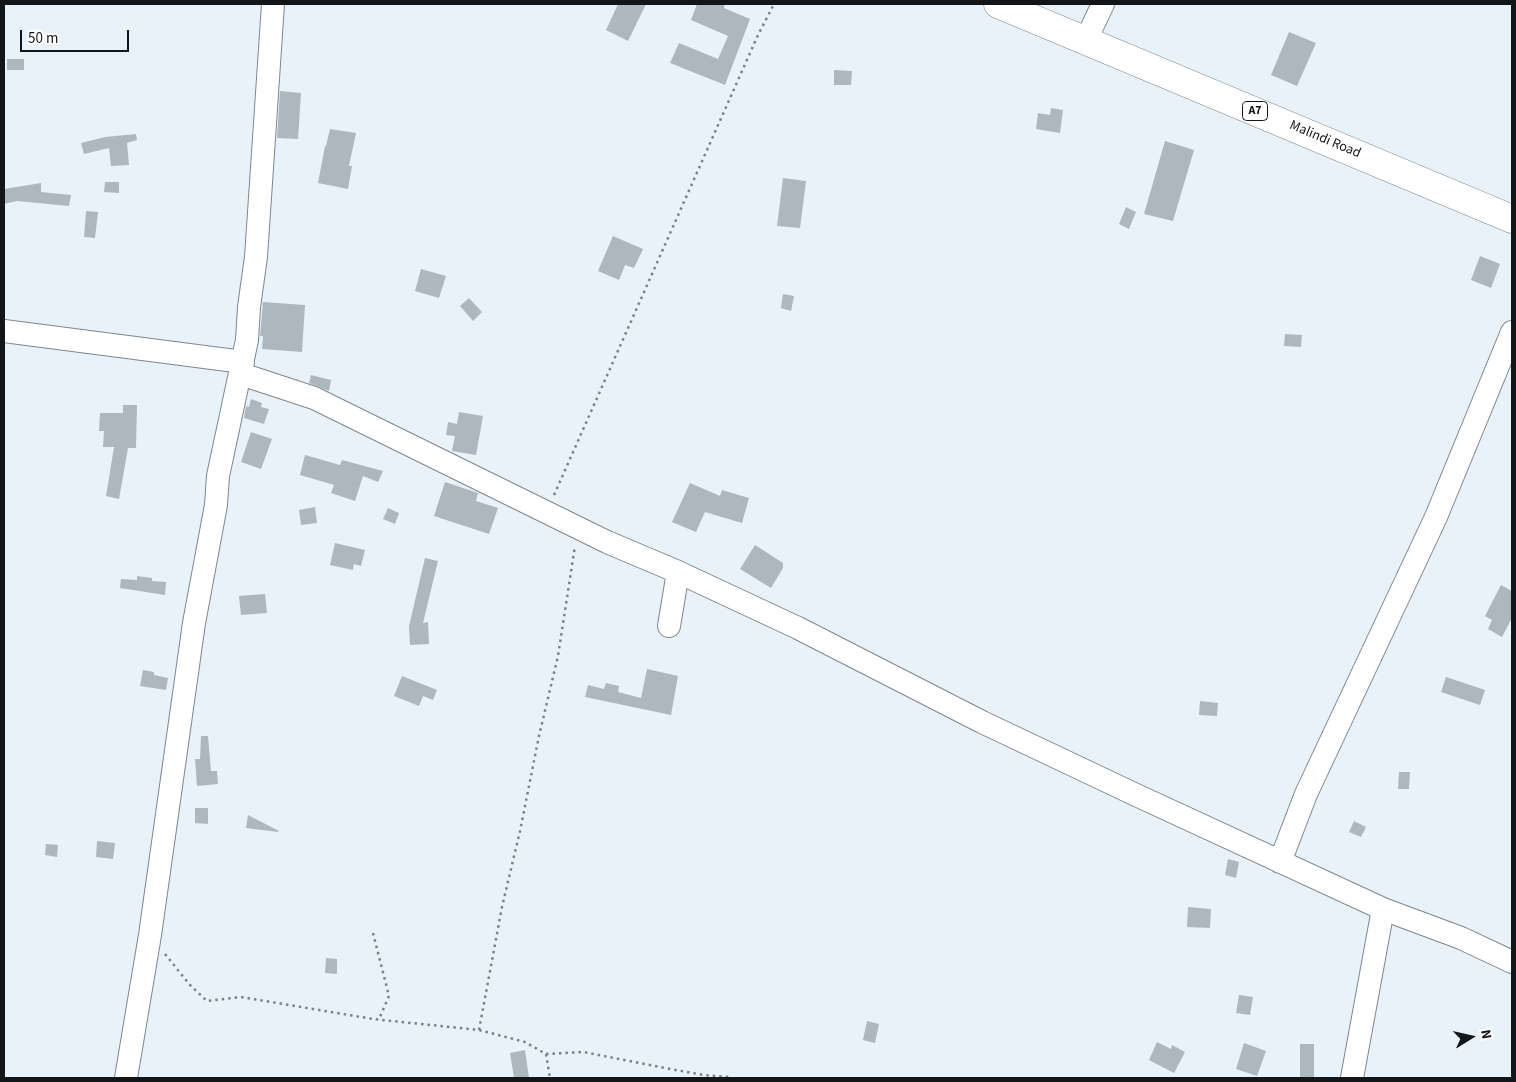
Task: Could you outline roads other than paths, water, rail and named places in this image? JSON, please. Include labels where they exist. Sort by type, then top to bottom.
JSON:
[{"type":"highway","name":"Malindi Road","points":[[998,4],[1512,219]]},
{"type":"street","points":[[126,1078],[150,935],[197,607],[216,505],[218,476],[242,368],[256,257],[273,4]]},
{"type":"street","points":[[1086,40],[1103,4]]},
{"type":"street","points":[[4,331],[242,368],[314,398],[607,542],[678,572],[830,644],[982,722],[1383,909],[1461,938],[1512,962]]},
{"type":"street","points":[[1280,862],[1306,794],[1436,517],[1512,332]]},
{"type":"street","points":[[668,626],[678,572]]},
{"type":"street","points":[[1352,1078],[1383,909]]}]
